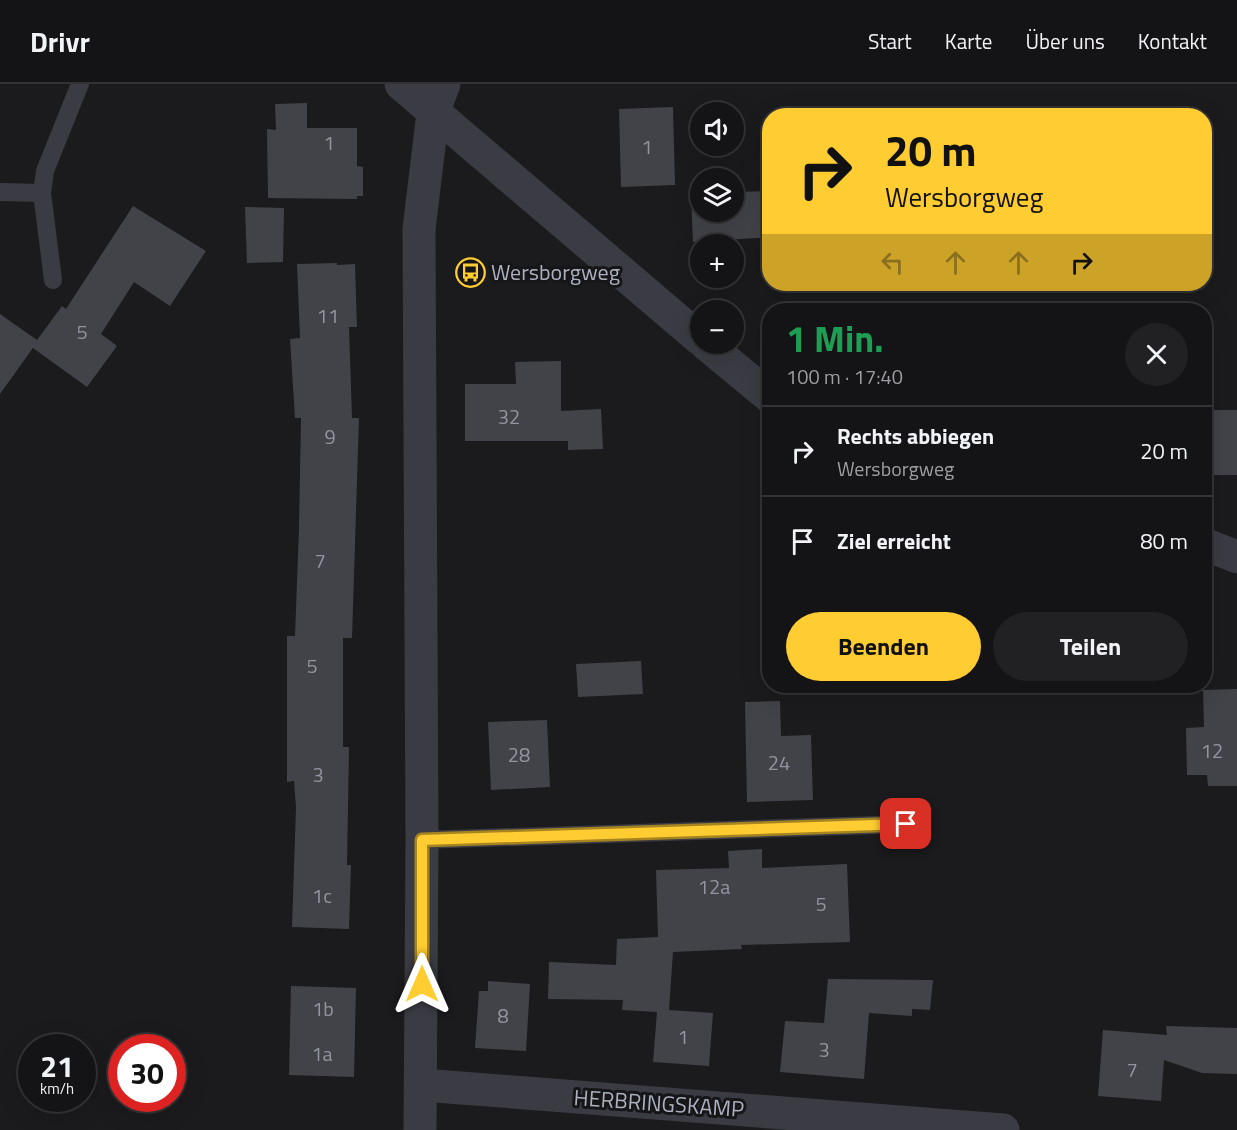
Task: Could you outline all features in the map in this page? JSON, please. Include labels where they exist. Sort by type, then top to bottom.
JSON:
[{"type":"street","points":[[401,84],[438,99],[690,330]]},
{"type":"street","points":[[420,1130],[422,840],[419,229],[438,99]]},
{"type":"street","points":[[718,354],[762,390]]},
{"type":"street","points":[[1212,547],[1237,557]]},
{"type":"street","name":"HERBRINGSKAMP","points":[[422,1085],[1004,1130]]},
{"type":"lane","points":[[53,280],[42,193],[45,171],[80,84]]},
{"type":"lane","points":[[0,192],[42,193]]},
{"type":"lane","points":[[422,840],[906,824]]},
{"type":"building","points":[[307,103],[307,128],[357,128],[357,166],[363,167],[363,196],[357,196],[357,199],[268,198],[267,129],[276,130],[275,104]]},
{"type":"building","points":[[673,107],[675,185],[621,187],[619,109]]},
{"type":"building","points":[[762,191],[762,238],[744,239],[744,234],[693,234],[692,222],[744,222],[744,192]]},
{"type":"building","points":[[133,206],[206,251],[170,306],[134,282],[101,334],[117,346],[87,387],[33,348],[0,394],[0,314],[37,340],[62,306],[66,309]]},
{"type":"building","points":[[245,207],[284,208],[283,262],[247,263]]},
{"type":"building","points":[[337,263],[337,265],[355,264],[357,327],[349,327],[352,418],[359,418],[352,638],[343,638],[343,747],[349,747],[347,865],[351,865],[349,929],[292,927],[296,807],[294,781],[287,782],[287,636],[295,636],[299,528],[301,418],[295,418],[290,339],[300,338],[297,264]]},
{"type":"building","points":[[561,361],[561,411],[601,409],[603,449],[568,450],[568,441],[465,441],[465,384],[516,384],[515,362]]},
{"type":"building","points":[[1212,410],[1237,410],[1237,475],[1212,475]]},
{"type":"building","points":[[641,661],[643,694],[578,697],[576,664]]},
{"type":"building","points":[[1237,689],[1237,786],[1208,786],[1207,775],[1187,775],[1186,728],[1204,727],[1203,693],[1212,693],[1212,690]]},
{"type":"building","points":[[780,701],[781,736],[811,735],[813,800],[747,802],[745,702]]},
{"type":"building","points":[[547,720],[550,787],[491,790],[488,722]]},
{"type":"building","points":[[762,849],[762,868],[847,864],[850,942],[741,945],[742,949],[673,952],[669,1010],[713,1013],[709,1066],[653,1062],[657,1012],[622,1010],[623,1000],[548,999],[549,962],[616,965],[617,939],[658,937],[656,870],[729,868],[728,851]]},
{"type":"building","points":[[828,979],[933,980],[930,1010],[912,1009],[912,1016],[869,1013],[864,1079],[780,1072],[785,1021],[824,1023]]},
{"type":"building","points":[[488,981],[530,984],[526,1051],[475,1048],[479,991],[488,991]]},
{"type":"building","points":[[291,986],[356,988],[354,1077],[289,1075]]},
{"type":"building","points":[[1166,1026],[1237,1028],[1237,1074],[1202,1073],[1164,1060],[1161,1101],[1098,1096],[1103,1030],[1167,1035]]},
{"type":"place","name":"Wersborgweg","points":[[470,272]]},
{"type":"route","points":[[422,984],[422,840],[906,824]]}]
